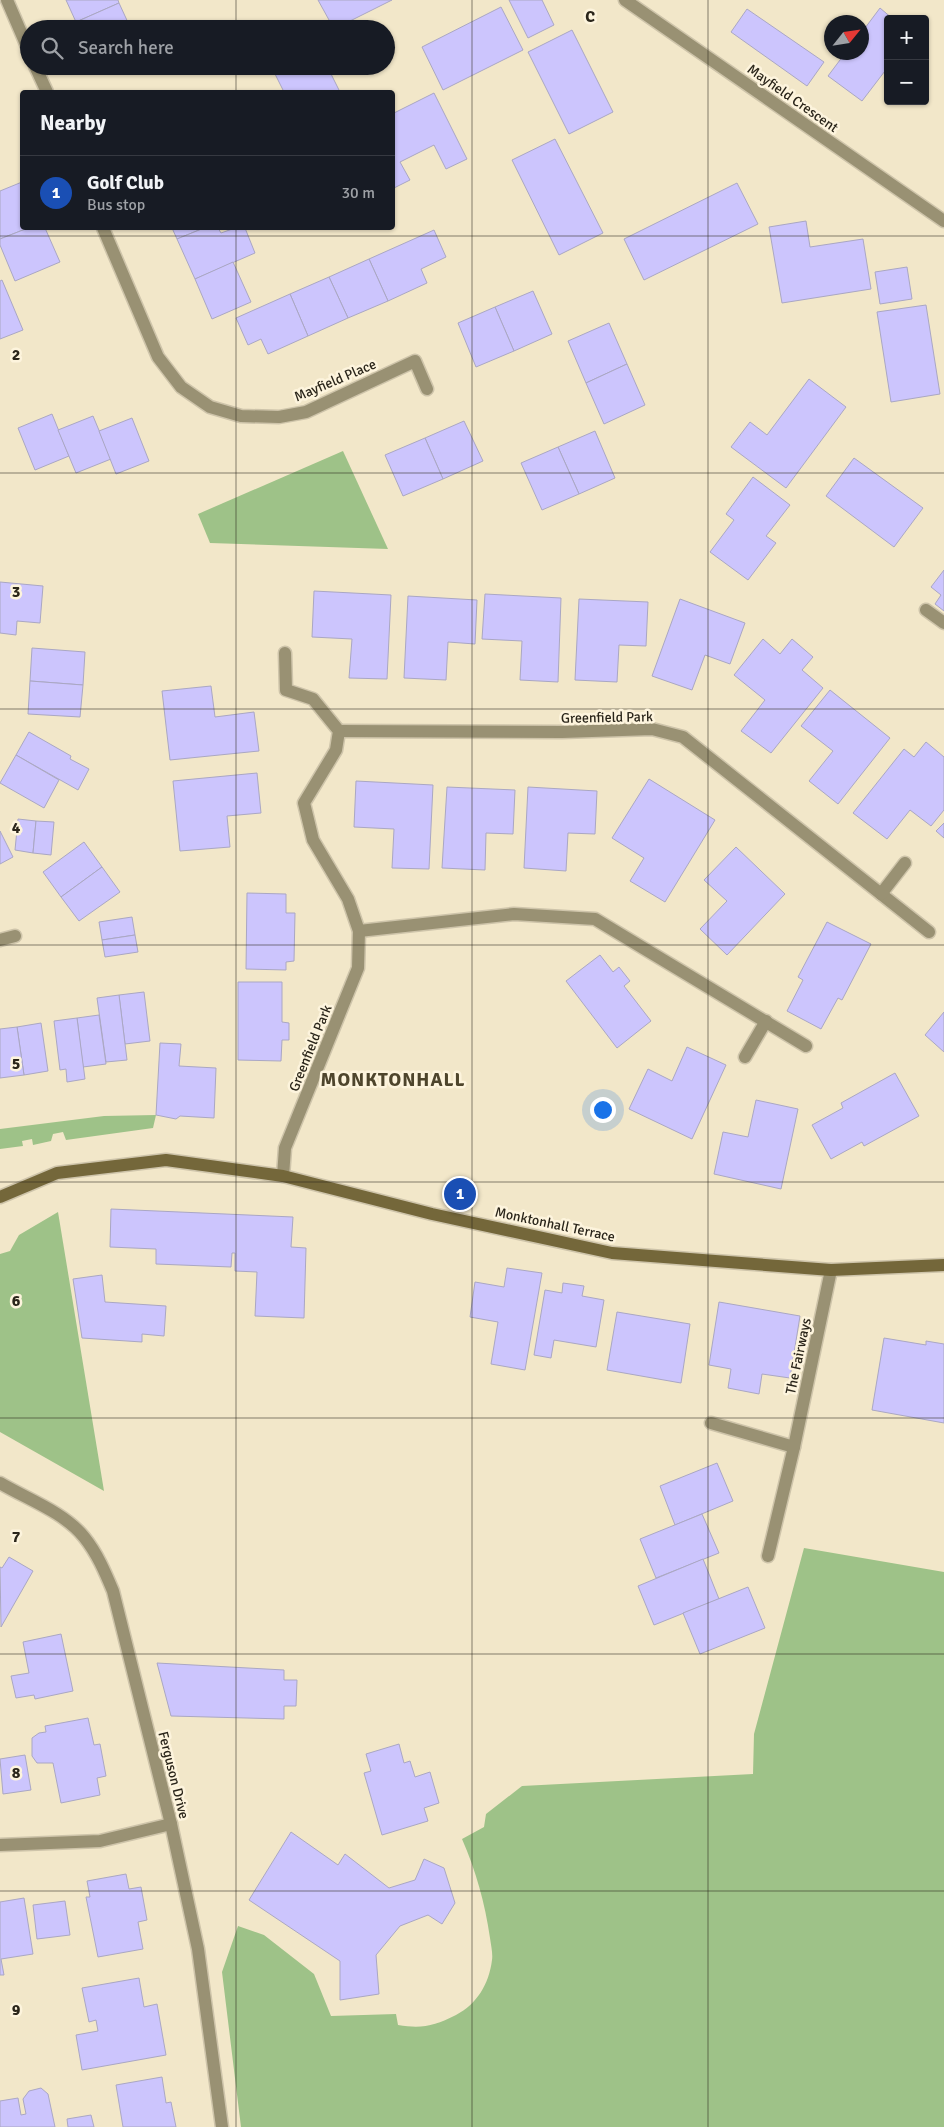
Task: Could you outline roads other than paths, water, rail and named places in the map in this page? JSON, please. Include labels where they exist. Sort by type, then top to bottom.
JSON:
[{"type":"main road","name":"Monktonhall Terrace","points":[[0,1197],[57,1173],[166,1160],[284,1176],[432,1214],[612,1253],[831,1270],[944,1265]]},
{"type":"street","points":[[7,0],[20,30]]},
{"type":"street","name":"Mayfield Crescent","points":[[625,0],[944,221]]},
{"type":"street","points":[[40,75],[46,90]]},
{"type":"street","name":"Mayfield Place","points":[[105,230],[158,357],[181,387],[210,407],[241,416],[279,417],[306,412],[415,361],[428,388]]},
{"type":"street","points":[[926,610],[944,623]]},
{"type":"street","points":[[285,653],[286,690],[313,700],[339,731]]},
{"type":"street","name":"Greenfield Park","points":[[284,1176],[285,1148],[358,968],[359,931],[348,899],[313,840],[304,802],[336,750],[339,731],[562,732],[652,729],[683,737],[929,932]]},
{"type":"street","points":[[881,894],[904,863]]},
{"type":"street","points":[[359,931],[514,914],[595,919],[806,1046]]},
{"type":"street","points":[[0,940],[15,936]]},
{"type":"street","points":[[745,1057],[766,1021]]},
{"type":"street","name":"The Fairways","points":[[768,1556],[794,1447],[831,1270]]},
{"type":"street","points":[[711,1423],[794,1447]]},
{"type":"street","name":"Ferguson Drive","points":[[0,1484],[59,1516],[83,1536],[100,1560],[113,1591],[171,1824],[198,1949],[222,2127]]},
{"type":"street","points":[[0,1845],[100,1841],[171,1824]]},
{"type":"place","name":"Golf Club","points":[[460,1194]]},
{"type":"district","name":"MONKTONHALL","points":[[393,1079]]}]
